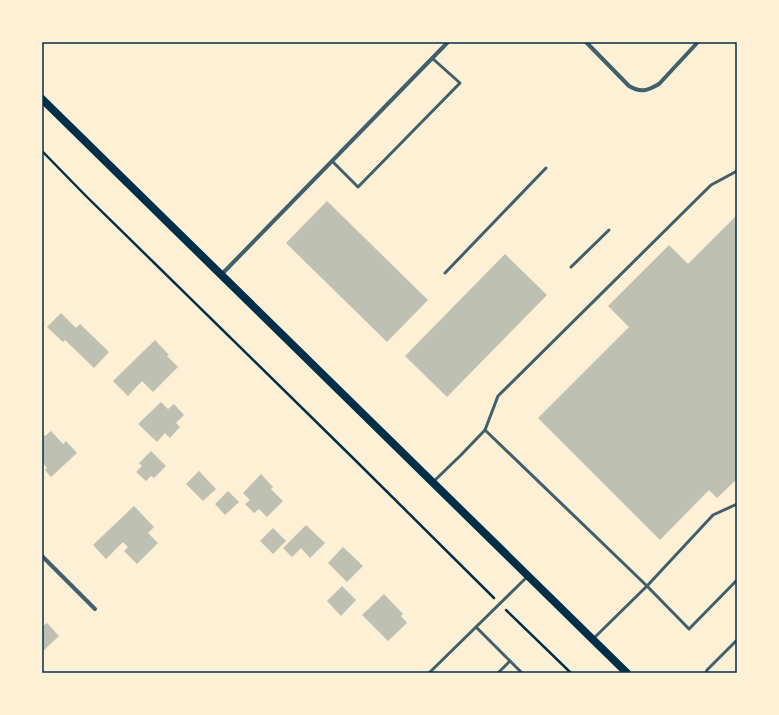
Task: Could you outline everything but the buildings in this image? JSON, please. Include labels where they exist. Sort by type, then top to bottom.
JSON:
[{"type":"main road","points":[[42,99],[627,673]]},
{"type":"street","points":[[221,274],[448,42]]},
{"type":"street","points":[[586,42],[629,86],[636,90],[644,91],[659,84],[698,42]]},
{"type":"street","points":[[42,556],[95,609]]},
{"type":"lane","points":[[332,161],[358,187],[460,83],[432,58]]},
{"type":"lane","points":[[445,273],[546,168]]},
{"type":"lane","points":[[433,482],[485,430],[498,396],[712,185],[737,171]]},
{"type":"lane","points":[[572,266],[609,230]]},
{"type":"lane","points":[[485,430],[647,586],[689,629],[737,580]]},
{"type":"lane","points":[[593,639],[647,586],[713,515],[737,504]]},
{"type":"lane","points":[[429,673],[529,576]]},
{"type":"lane","points":[[476,627],[522,673]]},
{"type":"lane","points":[[706,672],[737,640]]},
{"type":"lane","points":[[498,673],[510,661]]},
{"type":"lane","points":[[706,672],[710,673]]},
{"type":"path","points":[[42,151],[490,594]]},
{"type":"path","points":[[510,614],[571,673]]}]
